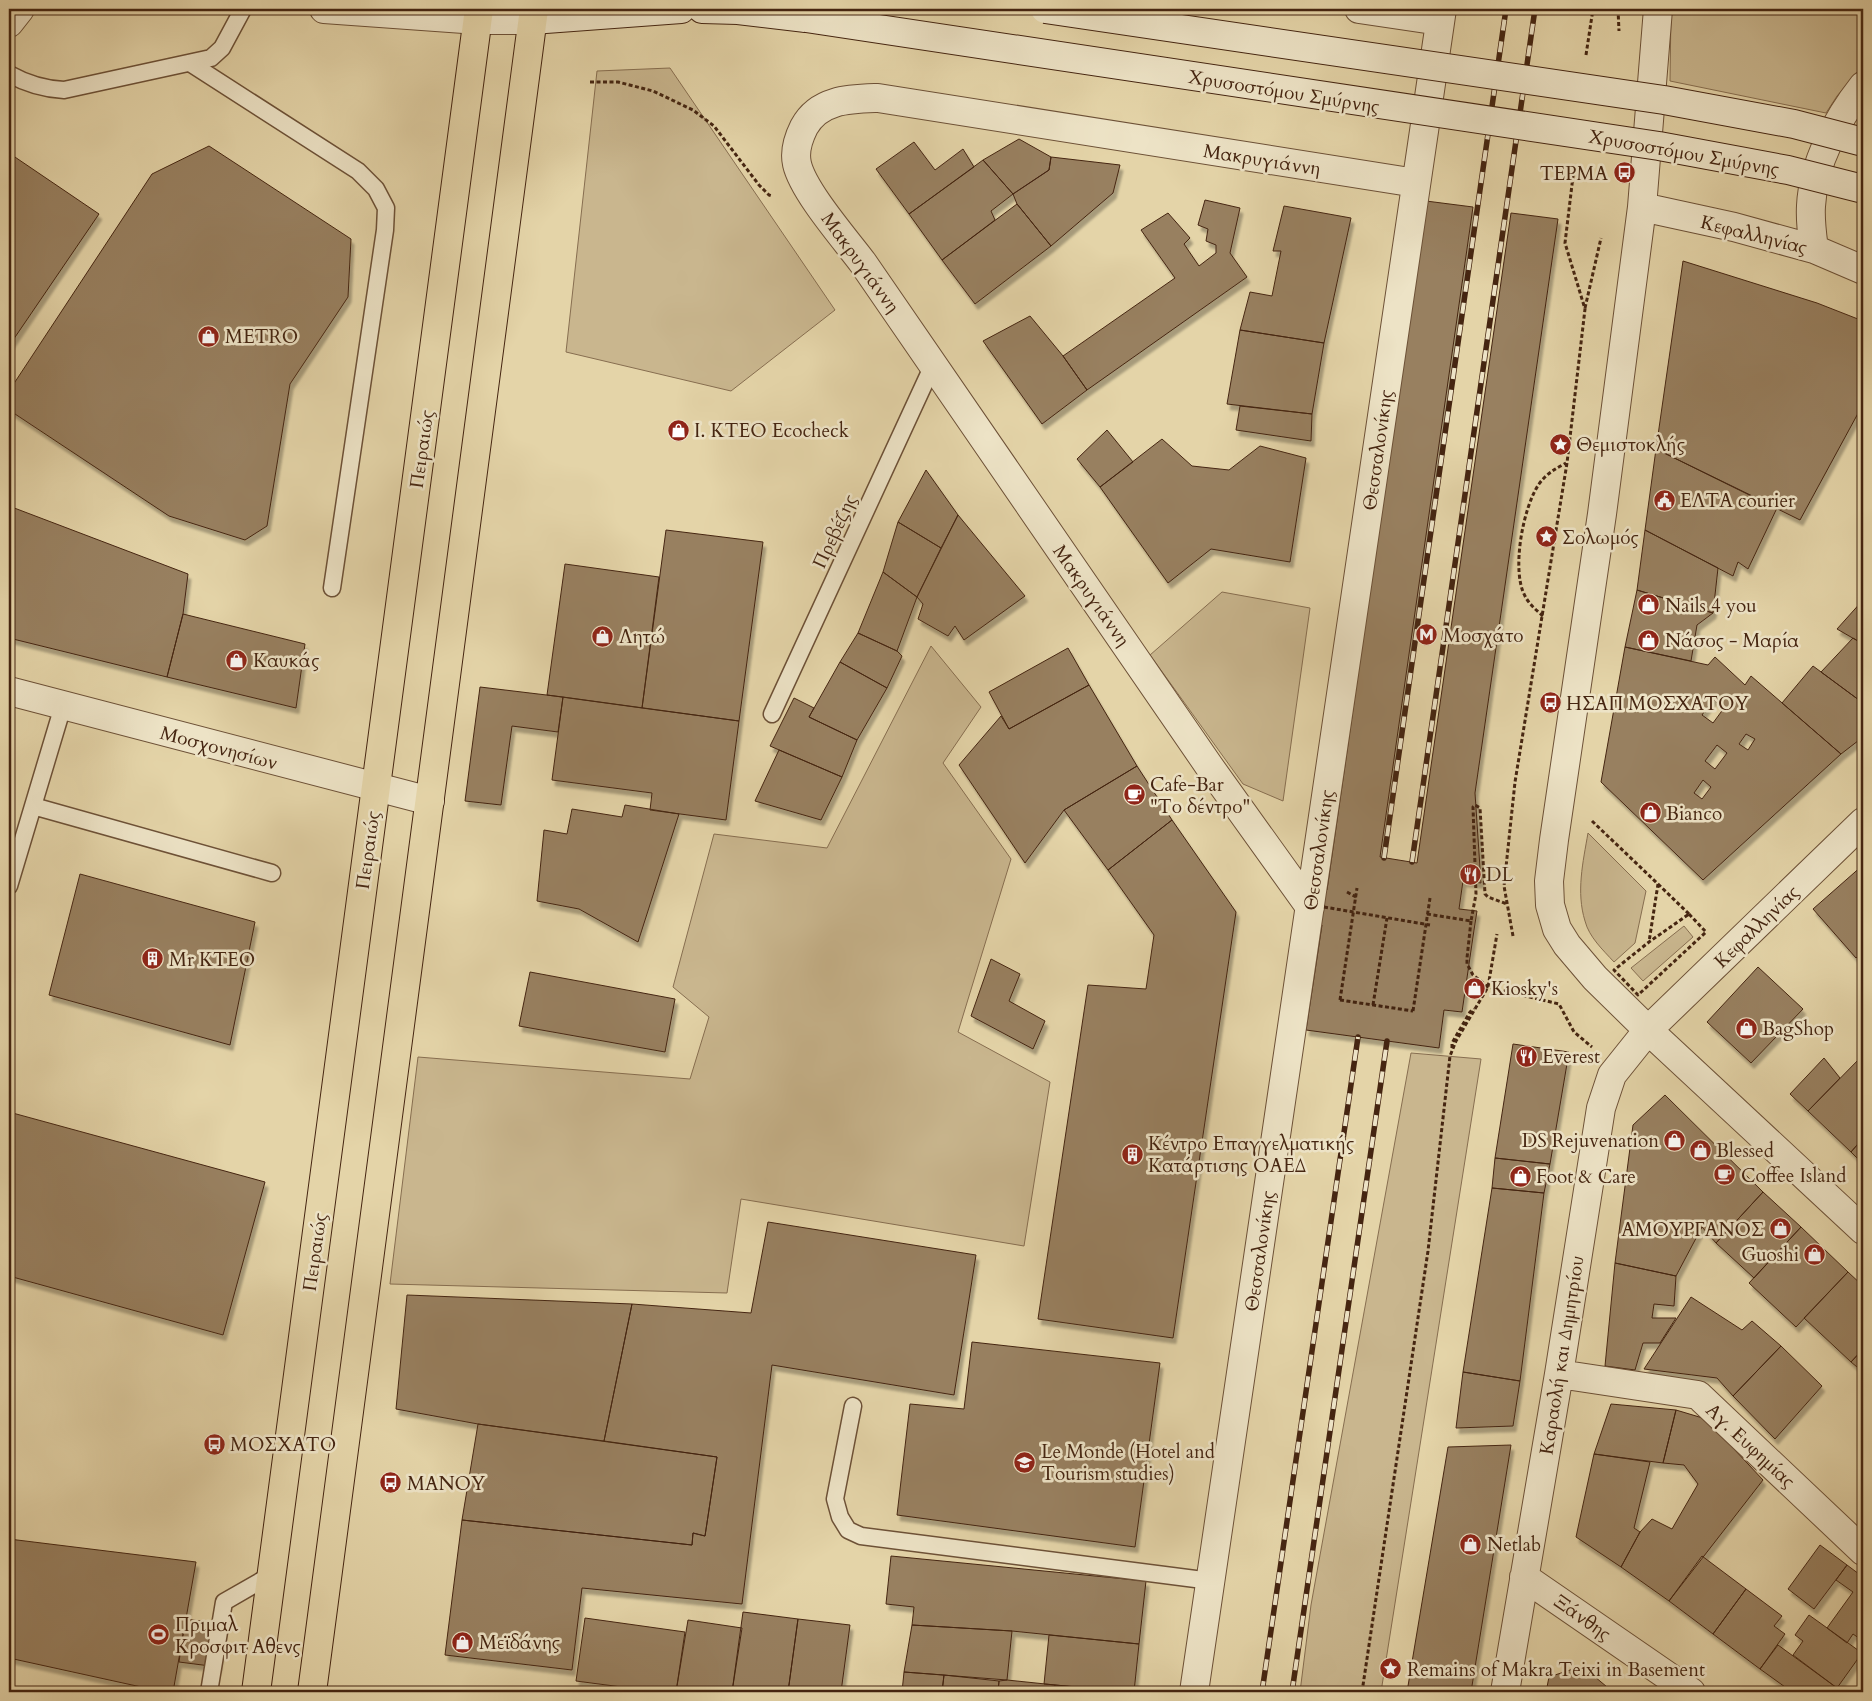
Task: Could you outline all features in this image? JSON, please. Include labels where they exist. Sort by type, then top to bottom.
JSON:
[{"type":"main road","name":"Πειραιώς","points":[[256,1692],[478,14]]},
{"type":"main road","points":[[312,1692],[533,14]]},
{"type":"street","points":[[9,23],[20,9]]},
{"type":"street","points":[[324,9],[478,14],[681,9]]},
{"type":"street","name":"Χρυσοστόμου Σμύρνης","points":[[702,9],[738,10],[806,18],[1659,146],[1788,170],[1863,189]]},
{"type":"street","points":[[1044,9],[1664,100],[1794,124],[1863,142]]},
{"type":"street","points":[[1359,9],[1441,15]]},
{"type":"street","points":[[1658,9],[1642,207],[1602,514],[1549,881],[1550,905],[1553,919],[1567,945],[1595,978],[1648,1030],[1863,1230]]},
{"type":"street","name":"Θεσσαλονίκης","points":[[1194,1692],[1317,907],[1416,183],[1441,15]]},
{"type":"street","points":[[1814,249],[1811,205],[1818,170],[1842,117],[1863,86]]},
{"type":"street","name":"Μακρυγιάννη","points":[[1317,907],[1209,766],[863,263],[819,204],[802,178],[797,163],[796,148],[806,124],[814,113],[838,100],[878,98],[1416,183]]},
{"type":"street","name":"Κεφαλληνίας","points":[[1642,207],[1734,227],[1814,249],[1863,270]]},
{"type":"street","name":"Μοσχονησίων","points":[[9,691],[430,801]]},
{"type":"street","name":"Κεφαλληνίας","points":[[1648,1030],[1863,822]]},
{"type":"street","name":"Καραολή και Δημητρίου","points":[[1505,1692],[1559,1374],[1601,1108],[1612,1075],[1648,1030]]},
{"type":"street","name":"Αγ. Ευφημίας","points":[[1559,1374],[1698,1395],[1863,1551]]},
{"type":"street","name":"Ξάνθης","points":[[1524,1576],[1691,1692]]},
{"type":"lane","points":[[9,74],[45,89],[64,90],[211,58],[222,48],[243,9]]},
{"type":"lane","points":[[190,63],[358,171],[376,189],[386,208],[385,230],[332,588]]},
{"type":"lane","name":"Πρεβέζης","points":[[772,714],[933,364]]},
{"type":"lane","points":[[9,886],[63,706]]},
{"type":"lane","points":[[33,806],[272,873]]},
{"type":"lane","points":[[853,1406],[835,1499],[840,1517],[848,1530],[854,1533],[870,1538],[1210,1581]]},
{"type":"lane","points":[[209,1692],[224,1602],[271,1575]]},
{"type":"path","points":[[1586,58],[1593,9]]},
{"type":"path","points":[[590,82],[618,82],[653,91],[693,110],[714,126],[759,185],[769,195],[819,204]]},
{"type":"path","points":[[1513,936],[1504,886],[1515,782],[1567,463],[1585,308],[1565,243],[1574,163]]},
{"type":"path","points":[[1543,616],[1531,605],[1524,594],[1520,577],[1520,550],[1530,500],[1539,483],[1551,471],[1567,463]]},
{"type":"path","points":[[1507,904],[1488,898],[1484,894],[1480,808],[1475,805],[1472,807],[1476,894],[1471,921],[1468,964],[1473,975],[1488,987],[1559,1004],[1574,1032],[1620,1065]]},
{"type":"path","points":[[1590,818],[1706,932],[1638,995],[1608,964]]},
{"type":"path","points":[[1650,942],[1658,884]]},
{"type":"path","points":[[1357,888],[1340,1000],[1413,1011],[1424,936],[1428,925],[1427,914],[1430,898]]},
{"type":"path","points":[[1317,907],[1428,925]]},
{"type":"path","points":[[1427,914],[1471,921]]},
{"type":"path","points":[[1614,970],[1688,914]]},
{"type":"path","points":[[1373,1005],[1387,918]]},
{"type":"path","points":[[1362,1692],[1426,1261],[1450,1056],[1452,1049],[1488,987],[1497,934]]},
{"type":"shaded area","points":[[1671,9],[1863,9],[1863,65],[1837,96],[1826,113],[1670,81]]},
{"type":"shaded area","points":[[670,68],[835,310],[731,391],[566,352],[597,71]]},
{"type":"shaded area","points":[[1222,592],[1310,608],[1283,801],[1243,784],[1150,655]]},
{"type":"shaded area","points":[[931,646],[981,707],[943,763],[1011,859],[958,1032],[1050,1082],[1024,1246],[741,1199],[727,1293],[390,1284],[418,1057],[690,1079],[709,1017],[673,987],[714,834],[827,848]]},
{"type":"shaded area","points":[[1588,833],[1646,891],[1635,943],[1614,962],[1590,932],[1582,910],[1581,877]]},
{"type":"shaded area","points":[[1684,926],[1693,937],[1643,981],[1631,968]]},
{"type":"shaded area","points":[[1411,1053],[1481,1059],[1381,1692],[1300,1692],[1311,1605]]},
{"type":"building","points":[[1019,139],[1051,157],[1049,170],[1013,194],[983,160]]},
{"type":"building","points":[[914,142],[935,170],[963,149],[974,167],[909,214],[876,169]]},
{"type":"building","points":[[209,146],[351,239],[348,297],[290,384],[267,526],[245,540],[169,516],[9,410],[9,391],[152,174]]},
{"type":"building","points":[[9,153],[99,214],[9,346]]},
{"type":"building","points":[[1051,157],[1120,165],[1113,193],[1051,246],[1017,204],[1013,194],[1049,170]]},
{"type":"building","points":[[983,160],[1013,194],[991,211],[995,220],[942,260],[909,214]]},
{"type":"building","points":[[1205,200],[1240,208],[1230,253],[1247,277],[1087,390],[1063,356],[1175,278],[1141,230],[1168,213],[1190,238],[1184,244],[1199,266],[1216,253],[1216,245],[1206,241],[1208,229],[1198,225]]},
{"type":"building","name":"Μοσχάτο","points":[[1426,201],[1473,207],[1380,857],[1417,863],[1511,213],[1558,219],[1475,793],[1481,883],[1463,881],[1459,909],[1477,911],[1462,1012],[1444,1010],[1439,1048],[1306,1030],[1322,925],[1309,923],[1315,889],[1327,890]]},
{"type":"building","points":[[1017,204],[1051,246],[975,304],[942,260]]},
{"type":"building","points":[[1284,206],[1351,218],[1324,343],[1240,330],[1250,292],[1272,296],[1281,251],[1273,251]]},
{"type":"building","points":[[1683,261],[1817,303],[1863,321],[1863,407],[1800,520],[1656,449]]},
{"type":"building","points":[[1030,316],[1063,356],[1087,390],[1042,424],[983,341]]},
{"type":"building","points":[[1240,330],[1324,343],[1312,414],[1227,404]]},
{"type":"building","points":[[1240,406],[1312,414],[1311,441],[1236,430]]},
{"type":"building","points":[[1107,430],[1133,462],[1100,487],[1077,459]]},
{"type":"building","points":[[1162,439],[1192,466],[1229,470],[1260,446],[1306,458],[1290,562],[1211,549],[1168,583],[1100,487]]},
{"type":"building","points":[[1656,449],[1777,508],[1748,569],[1738,562],[1733,576],[1645,530]]},
{"type":"building","points":[[926,470],[958,515],[941,548],[898,522]]},
{"type":"building","points":[[9,506],[188,574],[183,614],[167,677],[9,638]]},
{"type":"building","points":[[958,515],[1025,596],[964,640],[955,626],[948,636],[918,619],[923,604],[917,597]]},
{"type":"building","points":[[898,522],[941,548],[917,597],[883,572]]},
{"type":"building","points":[[666,530],[763,542],[739,721],[642,708]]},
{"type":"building","points":[[1645,530],[1718,568],[1713,613],[1637,590]]},
{"type":"building","name":"Λητώ","points":[[565,564],[659,577],[642,708],[547,695]]},
{"type":"building","points":[[883,572],[917,597],[897,651],[858,633]]},
{"type":"building","points":[[1637,590],[1713,613],[1697,625],[1691,661],[1625,647]]},
{"type":"building","points":[[1863,600],[1863,644],[1837,629]]},
{"type":"building","name":"Καυκάς","points":[[183,614],[305,644],[296,708],[167,677]]},
{"type":"building","points":[[858,633],[897,651],[902,656],[887,688],[840,662]]},
{"type":"building","points":[[1853,638],[1863,644],[1863,703],[1821,672]]},
{"type":"building","points":[[1625,647],[1708,665],[1715,657],[1745,685],[1751,676],[1841,754],[1703,880],[1601,782]],"holes":[[[1713,699],[1724,708],[1713,723],[1702,715]],[[1746,734],[1755,739],[1748,750],[1739,744]],[[1717,745],[1727,753],[1715,769],[1705,761]],[[1703,780],[1711,787],[1702,799],[1694,793]]]},
{"type":"building","points":[[1068,648],[1089,685],[1009,729],[989,692]]},
{"type":"building","points":[[840,662],[887,688],[857,740],[809,717]]},
{"type":"building","points":[[1813,666],[1863,703],[1863,737],[1841,754],[1782,703]]},
{"type":"building","points":[[1089,685],[1137,766],[1064,810],[1025,863],[959,765],[1001,716],[1009,729]]},
{"type":"building","points":[[480,687],[563,697],[558,732],[512,726],[501,805],[465,801]]},
{"type":"building","points":[[563,697],[739,721],[726,820],[650,810],[652,793],[552,780]]},
{"type":"building","points":[[794,698],[814,708],[809,717],[857,740],[842,777],[770,746]]},
{"type":"building","points":[[779,750],[842,777],[821,820],[755,801]]},
{"type":"building","points":[[1137,766],[1172,820],[1108,870],[1064,810]]},
{"type":"building","points":[[625,805],[679,814],[638,942],[579,909],[537,901],[544,830],[567,834],[572,809],[622,817]]},
{"type":"building","name":"Κέντρο Επαγγελματικής Κατάρτισης ΟΑΕΔ","points":[[1172,820],[1236,912],[1173,1338],[1038,1319],[1088,985],[1146,989],[1154,935],[1108,870]]},
{"type":"building","points":[[1863,865],[1863,951],[1856,958],[1813,909]]},
{"type":"building","name":"Mr KTEO","points":[[80,874],[255,922],[230,1045],[49,995]]},
{"type":"building","points":[[991,959],[1020,974],[1009,1001],[1045,1021],[1033,1049],[971,1016]]},
{"type":"building","points":[[1758,967],[1803,1009],[1751,1063],[1707,1022]]},
{"type":"building","points":[[530,972],[675,999],[665,1052],[519,1026]]},
{"type":"building","points":[[1513,1044],[1569,1052],[1550,1164],[1495,1158]]},
{"type":"building","points":[[1863,1055],[1863,1138],[1851,1152],[1808,1111]]},
{"type":"building","points":[[1824,1058],[1840,1078],[1808,1111],[1790,1094]]},
{"type":"building","points":[[1665,1095],[1763,1192],[1716,1243],[1702,1227],[1676,1276],[1615,1263],[1633,1125]]},
{"type":"building","points":[[9,1112],[265,1182],[223,1335],[9,1276]]},
{"type":"building","points":[[1863,1138],[1863,1164],[1851,1152]]},
{"type":"building","name":"Foot & Care","points":[[1495,1158],[1550,1164],[1544,1193],[1492,1188]]},
{"type":"building","points":[[1492,1188],[1544,1193],[1520,1381],[1463,1372]]},
{"type":"building","points":[[1763,1192],[1801,1227],[1754,1278],[1716,1243]]},
{"type":"building","points":[[768,1222],[976,1255],[954,1395],[772,1365],[742,1604],[582,1588],[572,1670],[445,1655],[462,1520],[692,1545],[693,1533],[705,1536],[717,1457],[604,1441],[632,1304],[751,1313]]},
{"type":"building","points":[[1801,1227],[1848,1272],[1796,1327],[1749,1283]]},
{"type":"building","points":[[1615,1263],[1676,1276],[1674,1306],[1654,1304],[1652,1318],[1676,1318],[1660,1343],[1643,1343],[1635,1370],[1605,1366]]},
{"type":"building","points":[[1848,1272],[1863,1286],[1863,1349],[1851,1362],[1804,1318]]},
{"type":"building","points":[[407,1295],[632,1304],[604,1441],[478,1424],[396,1409]]},
{"type":"building","points":[[1691,1297],[1742,1330],[1752,1321],[1781,1346],[1733,1396],[1717,1378],[1644,1369]]},
{"type":"building","name":"Le Monde (Hotel and Tourism studies)","points":[[972,1342],[1160,1363],[1135,1547],[897,1515],[910,1404],[964,1409]]},
{"type":"building","points":[[1781,1346],[1822,1386],[1775,1439],[1733,1396]]},
{"type":"building","points":[[1863,1349],[1863,1372],[1851,1362]]},
{"type":"building","points":[[1463,1372],[1520,1381],[1513,1426],[1456,1428]]},
{"type":"building","points":[[1611,1404],[1676,1410],[1663,1463],[1594,1454]]},
{"type":"building","points":[[1676,1410],[1706,1419],[1763,1480],[1669,1601],[1621,1567],[1640,1532],[1652,1519],[1672,1529],[1698,1484],[1684,1465],[1663,1463]]},
{"type":"building","points":[[478,1424],[717,1457],[705,1536],[693,1533],[692,1545],[462,1520]]},
{"type":"building","points":[[1511,1445],[1471,1692],[1407,1692],[1448,1447]]},
{"type":"building","points":[[1594,1454],[1650,1462],[1634,1528],[1640,1532],[1621,1567],[1576,1537]]},
{"type":"building","points":[[9,1539],[196,1562],[173,1692],[164,1692],[9,1658]]},
{"type":"building","points":[[1820,1545],[1847,1565],[1814,1609],[1788,1589]]},
{"type":"building","points":[[891,1556],[1146,1581],[1139,1644],[1012,1631],[912,1625],[914,1607],[886,1604]]},
{"type":"building","points":[[1702,1556],[1746,1589],[1713,1634],[1669,1601]]},
{"type":"building","points":[[1847,1565],[1863,1577],[1863,1641],[1853,1634],[1847,1643],[1827,1628],[1853,1592],[1836,1580]]},
{"type":"building","points":[[1746,1589],[1782,1616],[1774,1626],[1785,1634],[1760,1669],[1713,1634]]},
{"type":"building","points":[[743,1612],[798,1619],[788,1692],[732,1692]]},
{"type":"building","points":[[1809,1615],[1862,1653],[1837,1688],[1793,1655],[1803,1641],[1795,1635]]},
{"type":"building","points":[[585,1618],[685,1632],[676,1692],[660,1692],[576,1681]]},
{"type":"building","points":[[185,1619],[224,1624],[218,1667],[179,1662]]},
{"type":"building","points":[[798,1619],[850,1625],[841,1692],[788,1692]]},
{"type":"building","points":[[688,1620],[742,1628],[732,1692],[676,1692]]},
{"type":"building","points":[[912,1625],[1012,1631],[1007,1680],[904,1672]]},
{"type":"building","points":[[1049,1635],[1139,1644],[1134,1692],[1044,1684]]},
{"type":"building","points":[[1778,1645],[1837,1688],[1833,1692],[1792,1692],[1760,1669]]},
{"type":"building","points":[[1582,1666],[1613,1692],[1546,1692],[1549,1677]]},
{"type":"building","points":[[904,1672],[944,1675],[942,1692],[902,1692]]},
{"type":"building","points":[[944,1675],[999,1681],[998,1692],[942,1692]]},
{"type":"building","points":[[1007,1680],[1055,1685],[1054,1692],[998,1692],[999,1681]]},
{"type":"building","points":[[1055,1685],[1124,1692],[1054,1692]]},
{"type":"railway","points":[[1384,858],[1506,9]]},
{"type":"railway","points":[[1412,862],[1535,9]]},
{"type":"railway","points":[[1262,1692],[1358,1037]]},
{"type":"railway","points":[[1292,1692],[1387,1041]]},
{"type":"place","name":"ΤΕΡΜΑ","points":[[1624,173]]},
{"type":"place","name":"METRO","points":[[209,336]]},
{"type":"place","name":"Ι. ΚΤΕΟ Ecocheck","points":[[678,430]]},
{"type":"place","name":"Θεμιστοκλής","points":[[1560,444]]},
{"type":"place","name":"ΕΛΤΑ courier","points":[[1664,500]]},
{"type":"place","name":"Σολωμός","points":[[1546,537]]},
{"type":"place","name":"Nails 4 you","points":[[1649,605]]},
{"type":"place","name":"Μοσχάτο","points":[[1427,635]]},
{"type":"place","name":"Λητώ","points":[[603,636]]},
{"type":"place","name":"Νάσος - Μαρία","points":[[1649,640]]},
{"type":"place","name":"Καυκάς","points":[[237,660]]},
{"type":"place","name":"ΗΣΑΠ ΜΟΣΧΑΤΟΥ","points":[[1550,703]]},
{"type":"place","name":"Cafe-Bar \"Το δέντρο\"","points":[[1134,795]]},
{"type":"place","name":"Bianco","points":[[1650,813]]},
{"type":"place","name":"DL","points":[[1470,874]]},
{"type":"place","name":"Mr KTEO","points":[[153,959]]},
{"type":"place","name":"Kiosky's","points":[[1475,988]]},
{"type":"place","name":"BagShop","points":[[1746,1028]]},
{"type":"place","name":"Everest","points":[[1526,1056]]},
{"type":"place","name":"DS Rejuvenation","points":[[1675,1140]]},
{"type":"place","name":"Blessed","points":[[1700,1150]]},
{"type":"place","name":"Κέντρο Επαγγελματικής Κατάρτισης ΟΑΕΔ","points":[[1132,1154]]},
{"type":"place","name":"Coffee Island","points":[[1725,1175]]},
{"type":"place","name":"Foot & Care","points":[[1520,1176]]},
{"type":"place","name":"ΑΜΟΥΡΓΑΝΟΣ","points":[[1780,1229]]},
{"type":"place","name":"Guoshi","points":[[1815,1254]]},
{"type":"place","name":"ΜΟΣΧΑΤΟ","points":[[214,1444]]},
{"type":"place","name":"Le Monde (Hotel and Tourism studies)","points":[[1025,1462]]},
{"type":"place","name":"ΜΑΝΟΥ","points":[[391,1483]]},
{"type":"place","name":"Netlab","points":[[1471,1544]]},
{"type":"place","name":"Πριμαλ Κροσφιτ Αθενς","points":[[159,1635]]},
{"type":"place","name":"Μεϊδάνης","points":[[463,1642]]},
{"type":"place","name":"Remains of Makra Teixi in Basement","points":[[1391,1669]]}]
